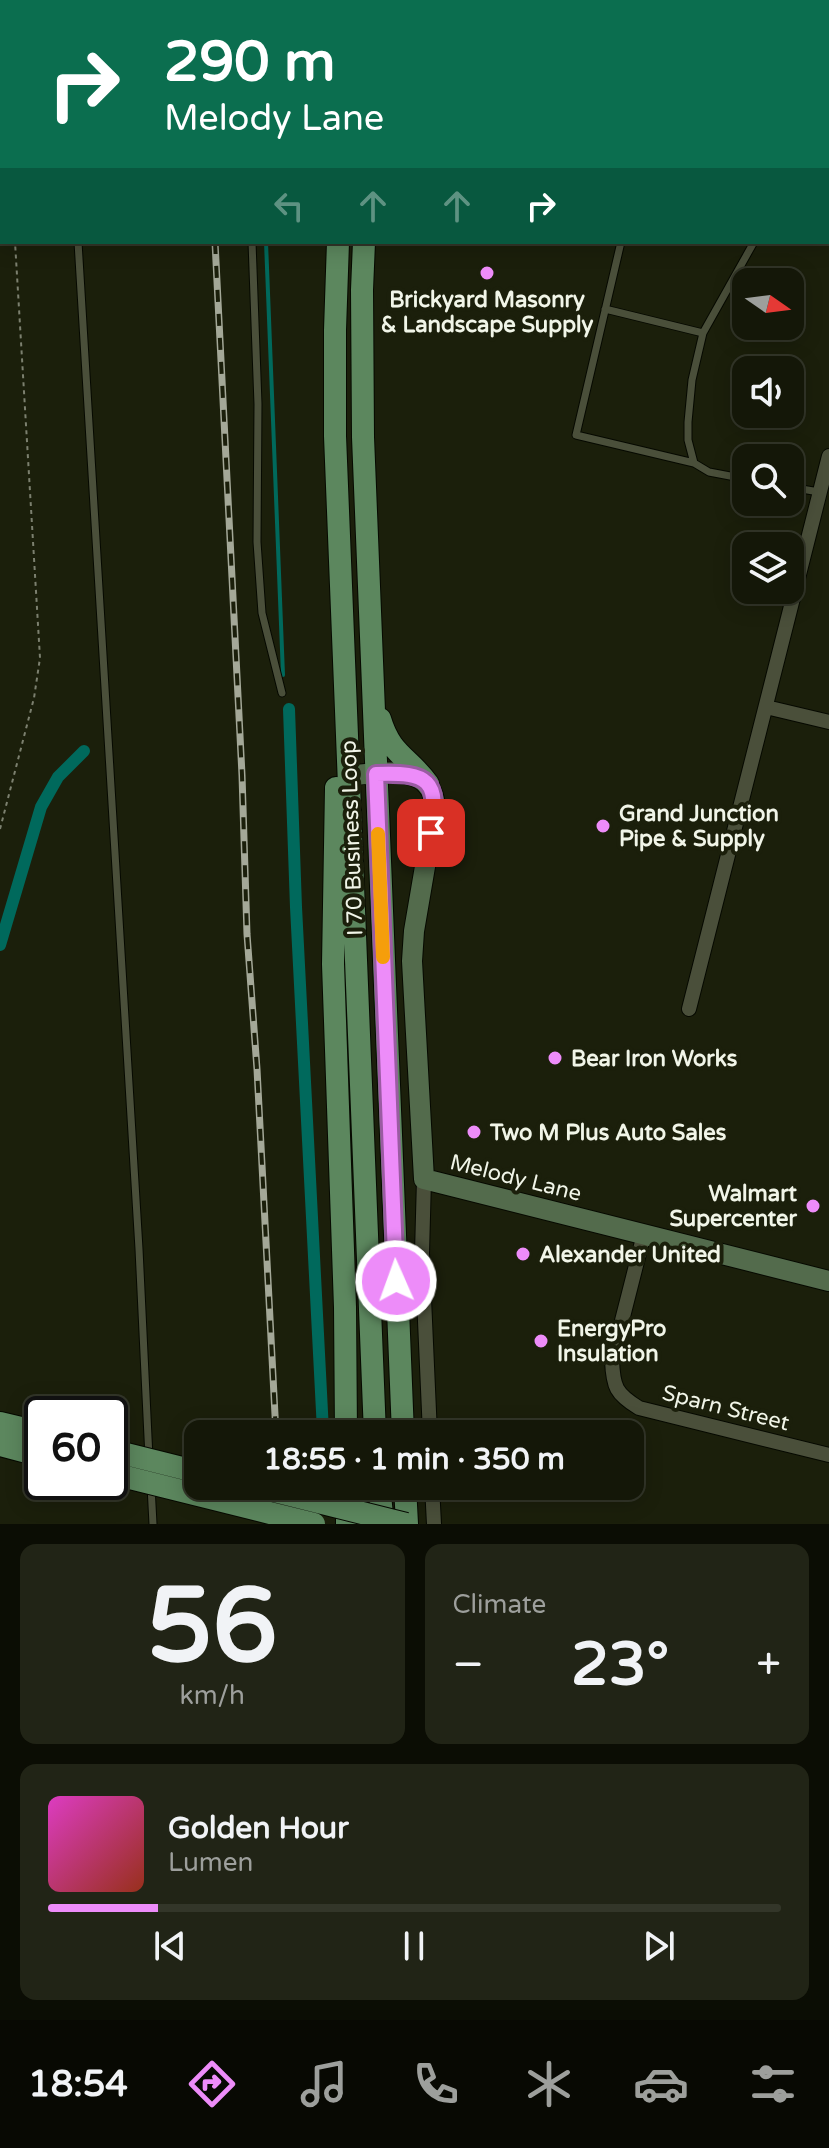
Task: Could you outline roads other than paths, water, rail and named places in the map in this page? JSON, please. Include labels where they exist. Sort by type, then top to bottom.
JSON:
[{"type":"main road","name":"I 70 Business Loop","points":[[338,244],[335,436],[374,1420]]},
{"type":"main road","name":"I 70 Business Loop","points":[[364,244],[363,437],[402,1420]]},
{"type":"main road","points":[[344,655],[335,817],[333,964],[345,1307],[345,1420]]},
{"type":"main road","points":[[372,678],[381,722],[390,744],[421,773],[428,784]]},
{"type":"main road","points":[[0,1423],[24,1429]]},
{"type":"main road","points":[[0,1445],[24,1451]]},
{"type":"main road","points":[[128,1454],[184,1468]]},
{"type":"main road","points":[[128,1478],[314,1524]]},
{"type":"main road","points":[[296,1500],[347,1517],[406,1524],[405,1500]]},
{"type":"main road","points":[[379,1500],[381,1524]]},
{"type":"street","points":[[689,1009],[829,456]]},
{"type":"street","points":[[766,707],[829,722]]},
{"type":"street","points":[[349,775],[410,774],[428,784]]},
{"type":"street","name":"Melody Lane","points":[[428,784],[433,791],[435,808],[414,931],[412,961],[424,1179],[829,1281]]},
{"type":"street","points":[[424,1179],[422,1253],[429,1420]]},
{"type":"street","name":"Sparn Street","points":[[644,1234],[612,1360],[617,1391],[639,1408],[829,1455]]},
{"type":"street","points":[[433,1500],[434,1524]]},
{"type":"lane","points":[[78,244],[153,1524]]},
{"type":"lane","points":[[252,244],[258,404],[257,542],[262,613],[282,693]]},
{"type":"lane","points":[[621,244],[576,435],[694,463],[709,472],[732,476]]},
{"type":"lane","points":[[694,463],[688,440],[688,422],[692,380],[703,333],[753,244]]},
{"type":"lane","points":[[605,309],[703,333]]},
{"type":"lane","points":[[804,489],[820,492]]},
{"type":"waterway","points":[[266,244],[283,675]]},
{"type":"waterway","points":[[289,709],[322,1420]]},
{"type":"waterway","points":[[0,945],[41,807],[58,777],[84,751]]},
{"type":"railway","points":[[215,244],[247,934],[275,1420]]},
{"type":"railway","points":[[279,1500],[280,1524]]},
{"type":"place","name":"Brickyard Masonry & Landscape Supply","points":[[487,273]]},
{"type":"place","name":"Grand Junction Pipe & Supply","points":[[603,826]]},
{"type":"place","name":"Bear Iron Works","points":[[555,1058]]},
{"type":"place","name":"Two M Plus Auto Sales","points":[[474,1132]]},
{"type":"place","name":"Walmart Supercenter","points":[[813,1206]]},
{"type":"place","name":"Alexander United","points":[[523,1254]]},
{"type":"place","name":"EnergyPro Insulation","points":[[541,1341]]}]
